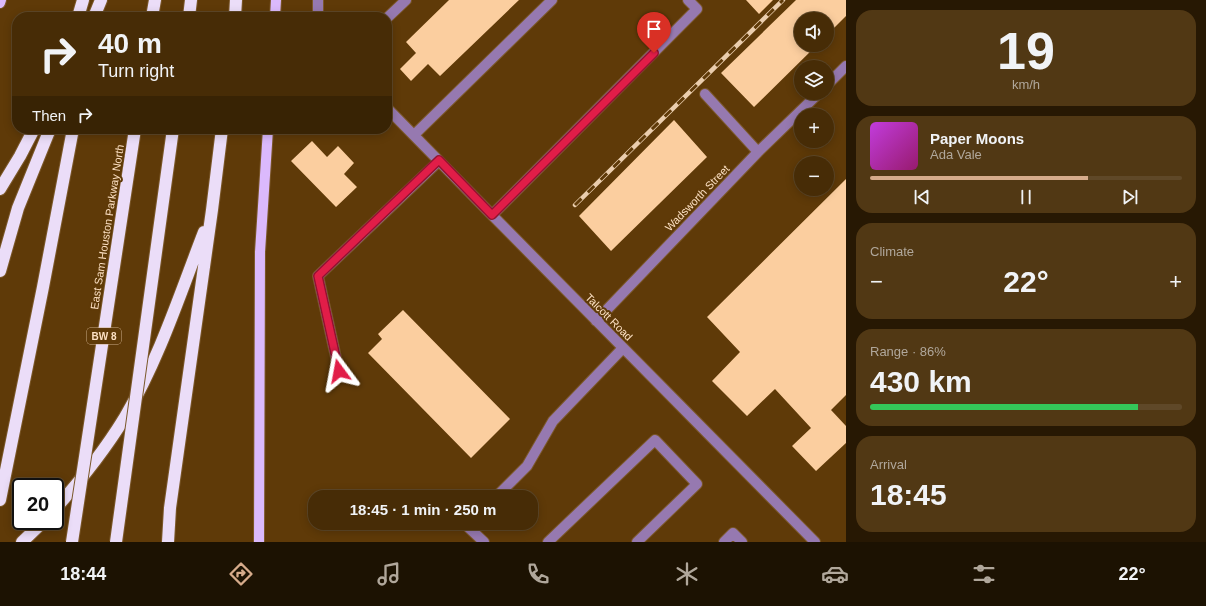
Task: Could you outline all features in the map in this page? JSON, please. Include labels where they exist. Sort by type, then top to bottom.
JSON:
[{"type":"highway","points":[[79,12],[83,0]]},
{"type":"highway","points":[[95,12],[97,0]]},
{"type":"highway","points":[[96,12],[101,0]]},
{"type":"highway","points":[[153,12],[155,0]]},
{"type":"highway","points":[[190,12],[191,0]]},
{"type":"highway","points":[[235,12],[236,0]]},
{"type":"highway","points":[[0,189],[31,134]]},
{"type":"highway","points":[[0,271],[18,208],[48,134]]},
{"type":"highway","points":[[0,500],[72,134]]},
{"type":"highway","name":"East Sam Houston Parkway North","points":[[72,542],[134,134]]},
{"type":"highway","points":[[116,542],[172,134]]},
{"type":"highway","points":[[168,542],[170,508],[221,134]]},
{"type":"highway","points":[[64,499],[92,466],[126,415],[169,325],[212,210]]},
{"type":"highway","points":[[22,542],[35,530]]},
{"type":"main road","points":[[275,12],[276,0]]},
{"type":"main road","points":[[259,542],[260,252],[268,134]]},
{"type":"lane","points":[[318,0],[318,12]]},
{"type":"lane","points":[[392,13],[406,0]]},
{"type":"lane","points":[[414,135],[552,0]]},
{"type":"lane","points":[[492,215],[697,9],[688,0]]},
{"type":"lane","points":[[834,78],[846,66]]},
{"type":"lane","points":[[705,94],[758,152]]},
{"type":"lane","name":"Wadsworth Street","points":[[596,321],[758,152],[811,100]]},
{"type":"lane","name":"Talcott Road","points":[[392,113],[815,542]]},
{"type":"lane","points":[[339,371],[318,276],[439,160]]},
{"type":"lane","points":[[503,490],[527,466],[553,421],[623,348]]},
{"type":"lane","points":[[548,542],[655,440],[697,484],[637,542]]},
{"type":"lane","points":[[471,530],[484,542]]},
{"type":"lane","points":[[724,542],[733,533],[742,542]]},
{"type":"building","points":[[449,0],[519,0],[440,76],[428,64],[411,81],[400,69],[416,53],[406,42]]},
{"type":"building","points":[[746,0],[773,0],[759,14]]},
{"type":"building","points":[[796,0],[846,0],[846,16],[834,28],[834,12],[794,12],[794,52],[810,52],[802,60],[794,60],[794,68],[754,107],[721,73]]},
{"type":"building","points":[[674,120],[707,157],[611,251],[579,216]]},
{"type":"building","points":[[312,141],[327,157],[338,146],[354,163],[344,174],[357,187],[336,207],[291,161]]},
{"type":"building","points":[[846,179],[846,395],[831,410],[846,426],[846,443],[816,471],[792,446],[811,428],[775,389],[747,416],[712,381],[740,352],[707,317],[829,196],[834,196],[834,191]]},
{"type":"building","points":[[403,310],[510,419],[471,458],[368,353],[382,339],[378,334]]},
{"type":"railway","points":[[575,205],[783,0]]},
{"type":"route","points":[[339,371],[318,276],[439,160],[492,215],[654,53]]}]
